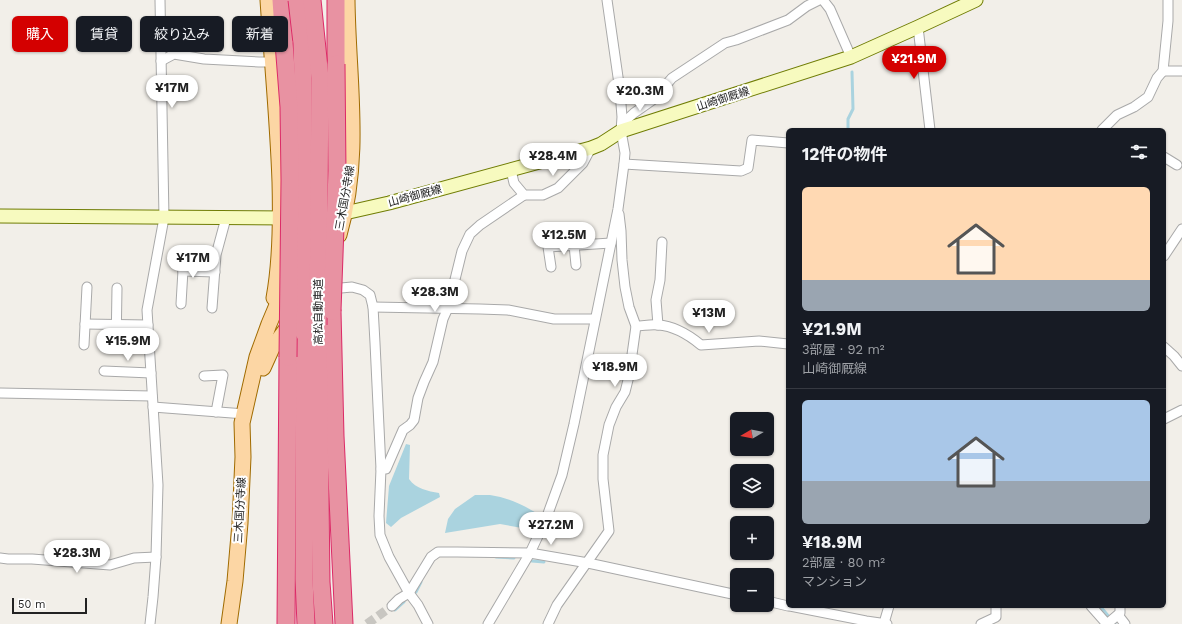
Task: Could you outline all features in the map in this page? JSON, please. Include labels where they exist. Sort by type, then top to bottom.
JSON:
[{"type":"highway","points":[[281,0],[289,107],[290,180],[286,624]]},
{"type":"highway","name":"高松自動車道","points":[[297,0],[302,43],[320,582],[324,624]]},
{"type":"highway","name":"高松自動車道","points":[[306,624],[304,579],[320,78],[312,0]]},
{"type":"highway","points":[[336,0],[337,171],[332,310],[344,624]]},
{"type":"main road","points":[[268,0],[279,152],[281,218],[277,285],[269,324]]},
{"type":"main road","name":"三木国分寺線","points":[[229,624],[235,581],[240,523],[243,457],[242,423],[258,358],[269,324],[293,266],[300,244],[302,218],[290,0]]},
{"type":"main road","name":"三木国分寺線","points":[[249,396],[272,348],[328,268],[345,214],[350,181],[353,141],[347,0]]},
{"type":"main road","name":"山崎御厩線","points":[[0,216],[302,218],[345,214],[592,148],[601,144],[621,128],[851,57],[976,0]]},
{"type":"street","points":[[150,624],[156,557],[158,485],[147,310],[149,292],[162,234],[164,218],[160,0]]},
{"type":"street","points":[[488,624],[530,553],[546,519],[562,475],[574,424],[618,209],[624,153],[621,128],[622,117],[620,91],[607,0]]},
{"type":"street","points":[[621,128],[634,114],[654,99],[672,78],[725,43],[788,20],[819,0]]},
{"type":"street","points":[[823,0],[830,9],[851,57]]},
{"type":"street","points":[[1107,128],[1117,115],[1134,107],[1148,97],[1157,78],[1163,71],[1168,21],[1168,0]]},
{"type":"street","points":[[918,27],[930,128]]},
{"type":"street","points":[[161,61],[174,54],[204,59],[272,62]]},
{"type":"street","points":[[1163,71],[1182,71]]},
{"type":"street","points":[[624,164],[741,171],[748,168],[752,140],[786,143]]},
{"type":"street","points":[[381,469],[386,469],[403,430],[414,420],[418,398],[433,362],[462,251],[470,234],[480,225],[524,195],[543,195],[558,188],[583,163],[592,148]]},
{"type":"street","points":[[1166,158],[1178,165]]},
{"type":"street","points":[[512,170],[514,182],[524,195]]},
{"type":"street","points":[[548,624],[557,605],[588,563],[609,531],[603,480],[603,455],[609,425],[616,407],[625,392],[629,376],[636,326],[629,307],[625,287],[618,209]]},
{"type":"street","points":[[212,308],[216,256],[226,218]]},
{"type":"street","points":[[1166,253],[1182,229]]},
{"type":"street","points":[[658,325],[656,300],[660,280],[662,242]]},
{"type":"street","points":[[551,267],[548,247],[611,243]]},
{"type":"street","points":[[574,245],[576,265]]},
{"type":"street","points":[[181,304],[184,252]]},
{"type":"street","points":[[183,271],[215,272]]},
{"type":"street","points":[[84,345],[87,287]]},
{"type":"street","points":[[312,290],[352,287],[363,290],[370,295],[373,307],[381,469],[379,516],[380,535],[389,558],[428,624]]},
{"type":"street","points":[[116,348],[117,288]]},
{"type":"street","points":[[373,307],[394,306],[412,308],[508,310],[554,319],[595,319]]},
{"type":"street","points":[[85,324],[148,325]]},
{"type":"street","points":[[636,326],[658,325],[675,328],[692,337],[702,345],[759,341],[786,344]]},
{"type":"street","points":[[1166,349],[1182,366]]},
{"type":"street","points":[[104,371],[151,373]]},
{"type":"street","points":[[204,376],[223,375],[216,412]]},
{"type":"street","points":[[0,393],[152,396]]},
{"type":"street","points":[[153,407],[245,414]]},
{"type":"street","points":[[1166,418],[1182,410]]},
{"type":"street","points":[[392,606],[409,593],[426,564],[431,557],[438,552],[530,553],[588,563],[730,594]]},
{"type":"street","points":[[0,558],[32,559],[110,566],[134,558],[156,557]]},
{"type":"street","points":[[774,603],[786,605]]},
{"type":"street","points":[[799,608],[886,624],[889,608]]},
{"type":"street","points":[[981,624],[996,617],[996,608]]},
{"type":"street","points":[[1094,608],[1112,619],[1125,624]]},
{"type":"water","points":[[406,444],[410,445],[409,479],[419,487],[439,493],[440,497],[401,518],[391,527],[386,523],[389,486]]},
{"type":"water","points":[[475,495],[490,495],[516,502],[541,516],[533,530],[500,524],[445,533],[448,519],[455,509]]},
{"type":"waterway","points":[[848,128],[848,119],[853,109],[852,72]]},
{"type":"waterway","points":[[496,557],[514,558]]},
{"type":"waterway","points":[[532,561],[544,562]]},
{"type":"waterway","points":[[416,592],[421,582]]},
{"type":"waterway","points":[[395,610],[404,602]]},
{"type":"waterway","points":[[1102,608],[1115,624]]},
{"type":"tunnel","points":[[367,624],[392,606]]}]
